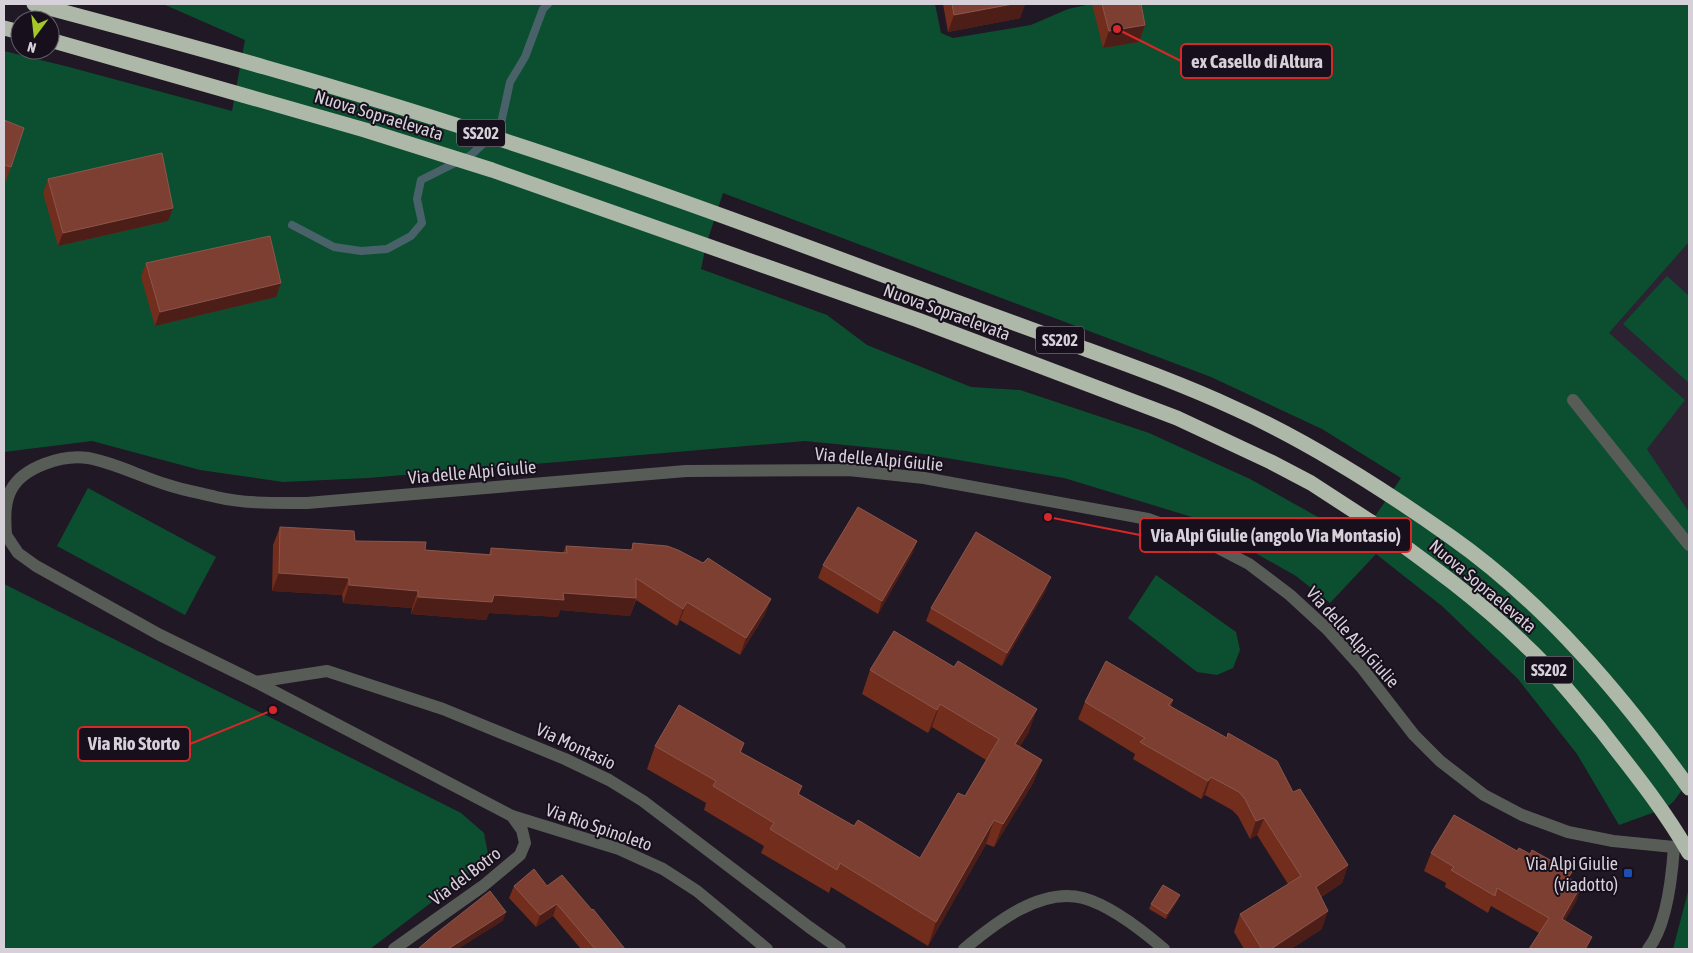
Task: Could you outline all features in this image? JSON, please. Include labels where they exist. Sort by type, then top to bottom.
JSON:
[{"type":"highway","name":"Nuova Sopraelevata","points":[[34,4],[242,60],[496,137],[717,214],[1136,368],[1238,409],[1329,458],[1390,496],[1455,540],[1536,607],[1567,638],[1608,685],[1658,745],[1689,788]]},
{"type":"highway","name":"Nuova Sopraelevata","points":[[60,43],[365,130],[492,170],[918,320],[1129,399],[1177,418],[1271,462],[1303,479],[1371,522],[1439,571],[1526,646],[1575,699],[1644,784],[1689,853]]},
{"type":"street","points":[[1573,400],[1689,545]]},
{"type":"street","name":"Via delle Alpi Giulie","points":[[5,534],[4,515],[11,490],[21,479],[38,466],[59,459],[86,458],[111,463],[167,485],[218,497],[262,503],[307,503],[686,471],[848,470],[924,478],[1078,505],[1148,519],[1195,536],[1249,564],[1290,595],[1327,629],[1362,668],[1414,735],[1440,761],[1484,795],[1522,814],[1568,832],[1613,841],[1674,847],[1689,844]]},
{"type":"street","name":"Via Rio Spinoleto","points":[[5,534],[18,553],[36,566],[160,635],[256,682],[512,816],[619,849],[663,869],[697,890],[767,949]]},
{"type":"street","name":"Via Montasio","points":[[256,682],[327,671],[443,709],[565,758],[609,780],[643,801],[840,949]]},
{"type":"street","name":"Via del Botro","points":[[394,949],[483,886],[520,855],[525,843],[522,830],[512,816]]},
{"type":"street","points":[[1648,949],[1653,943],[1665,908],[1672,879],[1674,847]]},
{"type":"street","points":[[964,949],[1004,918],[1031,904],[1062,896],[1083,898],[1114,911],[1164,949]]},
{"type":"shaded area","points":[[1689,242],[1689,512],[1647,449],[1609,333]]},
{"type":"green space","points":[[163,4],[935,4],[941,33],[953,38],[1031,25],[1068,9],[1091,4],[1689,4],[1689,242],[1609,333],[1685,400],[1647,449],[1689,512],[1689,780],[1674,801],[1666,808],[1619,825],[1577,754],[1518,679],[1442,606],[1376,554],[1330,603],[1296,576],[1192,517],[1064,478],[906,451],[805,441],[368,478],[283,482],[200,470],[92,441],[4,452],[4,51],[10,52],[10,60],[41,60],[232,111],[245,40]],"holes":[[[723,193],[1211,377],[1322,429],[1401,478],[1359,540],[1250,479],[1149,433],[1020,390],[971,387],[867,345],[827,315],[701,269],[706,245]]]},
{"type":"green space","points":[[1667,276],[1689,296],[1689,383],[1623,324]]},
{"type":"green space","points":[[88,488],[216,557],[185,615],[57,546]]},
{"type":"green space","points":[[1156,575],[1236,632],[1240,650],[1233,668],[1217,675],[1197,672],[1128,618]]},
{"type":"green space","points":[[4,584],[461,813],[484,833],[488,854],[469,874],[370,949],[4,949]]},
{"type":"green space","points":[[1689,888],[1689,949],[1673,949]]},
{"type":"building","points":[[952,4],[1013,4],[954,15]]},
{"type":"building","points":[[1102,4],[1141,4],[1145,25],[1109,31]]},
{"type":"building","points":[[4,120],[24,128],[11,167],[4,165]]},
{"type":"building","points":[[162,153],[173,208],[63,233],[48,179]]},
{"type":"building","points":[[270,236],[281,283],[160,312],[146,263]]},
{"type":"building","points":[[858,507],[917,541],[882,601],[823,565]]},
{"type":"building","points":[[280,527],[354,531],[355,541],[426,542],[425,550],[491,555],[491,548],[567,553],[566,546],[632,550],[633,543],[667,546],[703,563],[708,558],[771,599],[746,638],[687,602],[683,609],[636,578],[636,598],[563,593],[564,600],[494,595],[492,602],[418,597],[418,591],[349,585],[349,578],[279,573]]},
{"type":"building","points":[[976,532],[1051,577],[1007,653],[931,608]]},
{"type":"building","points":[[894,631],[954,667],[958,661],[1037,709],[1015,744],[1042,760],[1003,824],[994,820],[936,922],[840,863],[837,870],[770,829],[774,823],[713,786],[716,781],[655,746],[679,705],[744,743],[740,752],[802,786],[798,794],[854,826],[858,820],[920,858],[958,793],[965,796],[999,739],[940,704],[937,710],[870,670]]},
{"type":"building","points":[[1106,661],[1173,700],[1168,705],[1227,738],[1228,733],[1277,761],[1293,792],[1300,789],[1348,865],[1316,887],[1328,911],[1271,949],[1262,949],[1240,914],[1301,876],[1264,818],[1256,821],[1245,799],[1239,792],[1211,777],[1208,781],[1140,742],[1145,738],[1085,702]]},
{"type":"building","points":[[1454,815],[1517,851],[1519,848],[1530,854],[1532,850],[1572,872],[1568,878],[1582,884],[1562,919],[1592,937],[1585,949],[1529,949],[1549,918],[1497,888],[1495,896],[1451,870],[1454,867],[1431,853]]},
{"type":"building","points":[[534,869],[547,886],[562,875],[593,909],[625,949],[595,949],[557,904],[540,915],[514,886]]},
{"type":"building","points":[[1163,885],[1180,895],[1167,914],[1151,904]]},
{"type":"building","points":[[490,891],[506,912],[448,949],[418,949],[434,935]]},
{"type":"waterway","points":[[292,225],[334,247],[361,251],[387,249],[411,236],[422,223],[417,199],[421,180],[471,155],[500,128],[510,82],[525,57],[543,9],[548,4]]},
{"type":"place","name":"ex Casello di Altura","points":[[1117,29]]},
{"type":"place","name":"Via Alpi Giulie (angolo Via Montasio)","points":[[1048,517]]},
{"type":"place","name":"Via Rio Storto","points":[[273,710]]},
{"type":"place","name":"Via Alpi Giulie (viadotto)","points":[[1628,873]]}]
